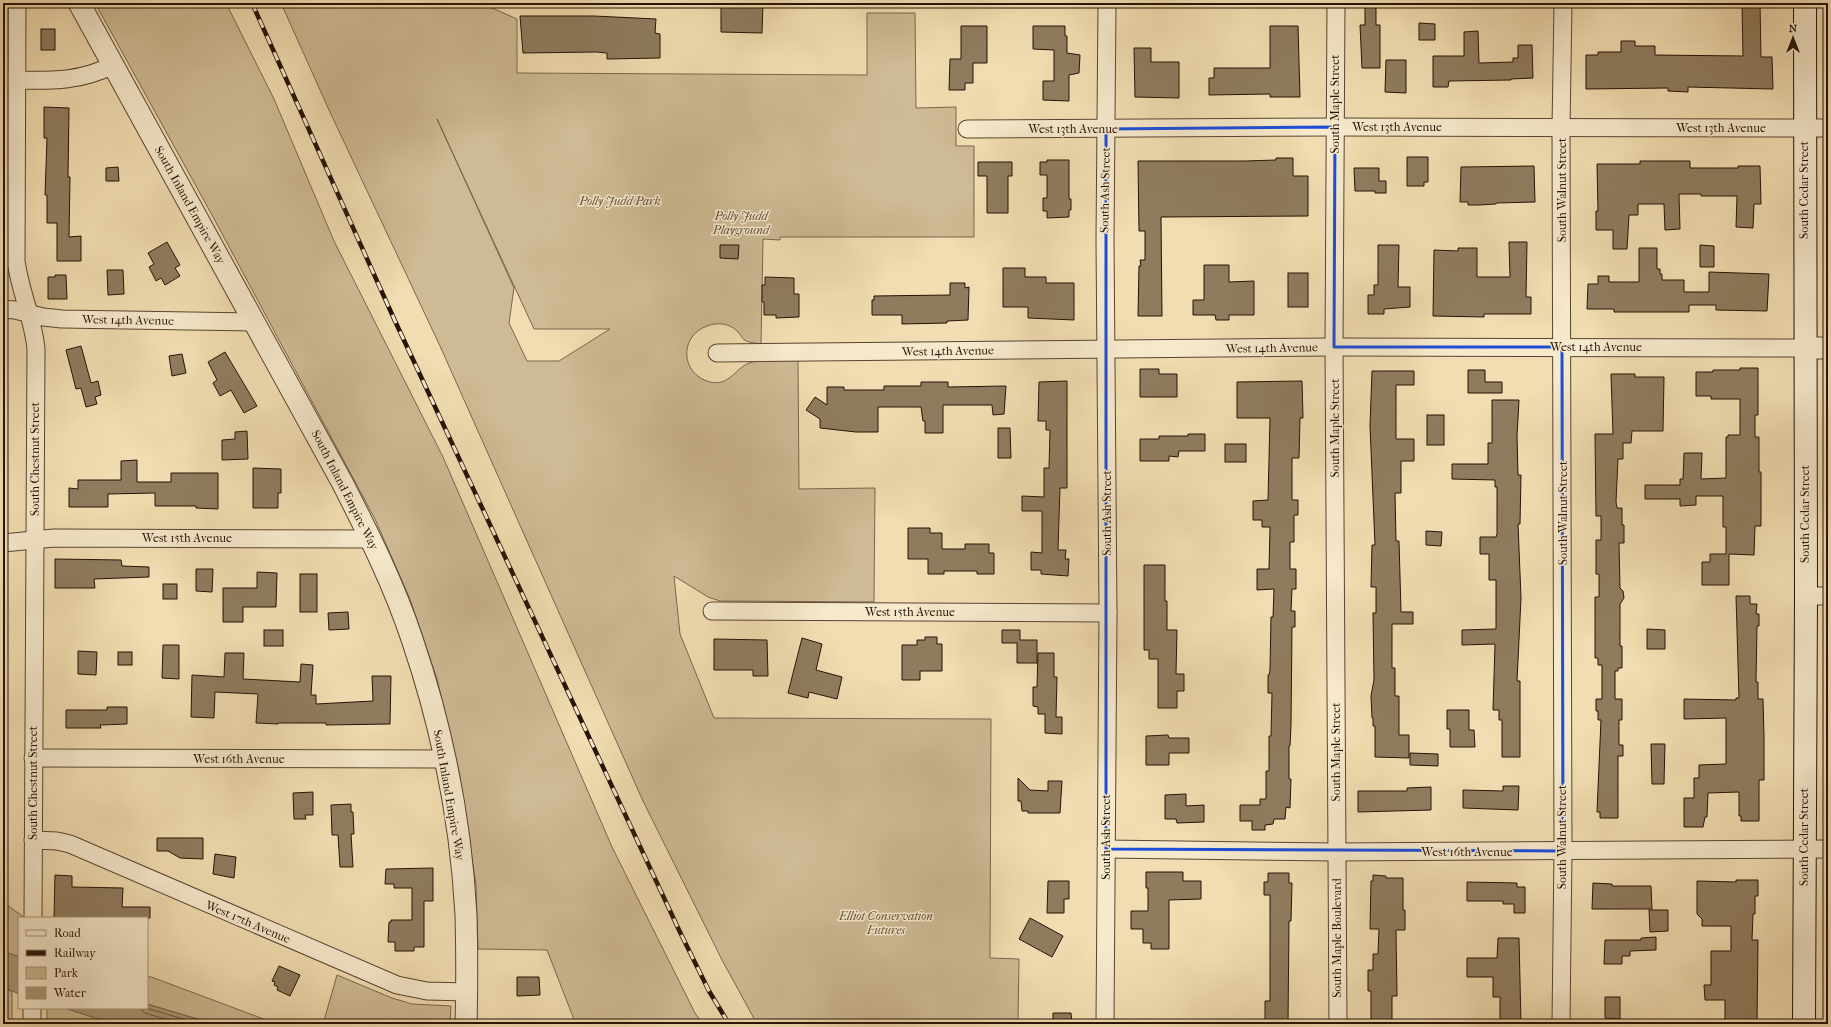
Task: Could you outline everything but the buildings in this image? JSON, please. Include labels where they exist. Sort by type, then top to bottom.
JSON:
[{"type":"main road","name":"South Cedar Street","points":[[1804,1024],[1806,596],[1804,128],[1805,3]]},
{"type":"street","name":"South Chestnut Street","points":[[16,3],[10,80],[16,260],[21,288],[29,314],[36,349],[33,917]]},
{"type":"street","name":"South Inland Empire Way","points":[[79,3],[343,484],[371,539],[412,639],[428,690],[445,759],[458,836],[466,928],[466,1024]]},
{"type":"street","name":"South Ash Street","points":[[1105,1024],[1108,613],[1106,349],[1107,3]]},
{"type":"street","name":"South Maple Street","points":[[1336,3],[1334,126],[1336,852]]},
{"type":"street","name":"South Walnut Street","points":[[1560,1024],[1563,851],[1561,128],[1563,3]]},
{"type":"street","points":[[10,80],[76,78],[91,75],[113,64]]},
{"type":"street","name":"West 13th Avenue","points":[[967,129],[1334,126],[1828,128]]},
{"type":"street","name":"West 14th Avenue","points":[[3,308],[43,317],[62,319],[255,322]]},
{"type":"street","name":"West 14th Avenue","points":[[717,353],[1334,347],[1828,348]]},
{"type":"street","name":"West 15th Avenue","points":[[3,543],[54,538],[371,539]]},
{"type":"street","points":[[1806,596],[1828,596]]},
{"type":"street","name":"West 15th Avenue","points":[[712,611],[1108,613]]},
{"type":"street","name":"West 16th Avenue","points":[[33,758],[445,759]]},
{"type":"street","name":"West 17th Avenue","points":[[33,840],[57,840],[70,844],[252,924],[405,988],[427,992],[466,992]]},
{"type":"street","name":"West 16th Avenue","points":[[1106,850],[1336,852],[1828,849]]},
{"type":"street","name":"South Maple Boulevard","points":[[1336,852],[1338,1024]]},
{"type":"street","points":[[32,1009],[32,1024]]},
{"type":"highlighted area","points":[[1335,127],[1334,347],[1562,347],[1563,851],[1106,849],[1106,129]]},
{"type":"green space","points":[[95,3],[226,3],[274,99],[334,241],[443,457],[612,847],[695,1013],[703,1024],[563,1024],[575,1022],[547,950],[478,949],[476,885],[459,771],[437,679],[410,599],[375,519],[212,215]]},
{"type":"green space","points":[[281,3],[490,3],[490,7],[517,19],[517,73],[867,75],[867,13],[915,13],[916,108],[956,107],[956,146],[974,146],[974,237],[780,237],[780,240],[763,239],[761,344],[746,341],[735,329],[727,325],[715,324],[698,331],[691,338],[687,355],[688,363],[700,378],[717,383],[728,379],[746,364],[752,362],[769,360],[798,360],[799,489],[875,488],[874,602],[720,601],[708,597],[674,576],[680,634],[714,718],[991,719],[990,958],[1019,959],[1018,1024],[757,1024],[722,960],[643,801],[440,346],[329,110]],"holes":[[[437,119],[534,329],[610,329],[559,361],[527,361],[509,323],[514,288]]]},
{"type":"green space","points":[[3,902],[24,917],[18,917],[18,957],[3,951]]},
{"type":"green space","points":[[337,975],[392,998],[412,1004],[451,1006],[450,1024],[323,1024]]},
{"type":"green space","points":[[148,976],[277,1024],[214,1024],[148,1004]]},
{"type":"green space","points":[[3,987],[12,992],[12,1024],[3,1024]]},
{"type":"green space","points":[[47,1009],[68,1009],[113,1024],[47,1024]]},
{"type":"water","points":[[3,951],[18,957],[18,994],[3,987]]},
{"type":"water","points":[[148,1004],[214,1024],[113,1024],[68,1009],[148,1009]]},
{"type":"railway","points":[[252,3],[395,321],[679,930],[709,991],[729,1024]]},
{"type":"park label","name":"Polly Judd Park","points":[[620,201]]},
{"type":"park label","name":"Polly Judd Playground","points":[[741,223]]},
{"type":"park label","name":"Elliot Conservation Futures","points":[[886,923]]}]
